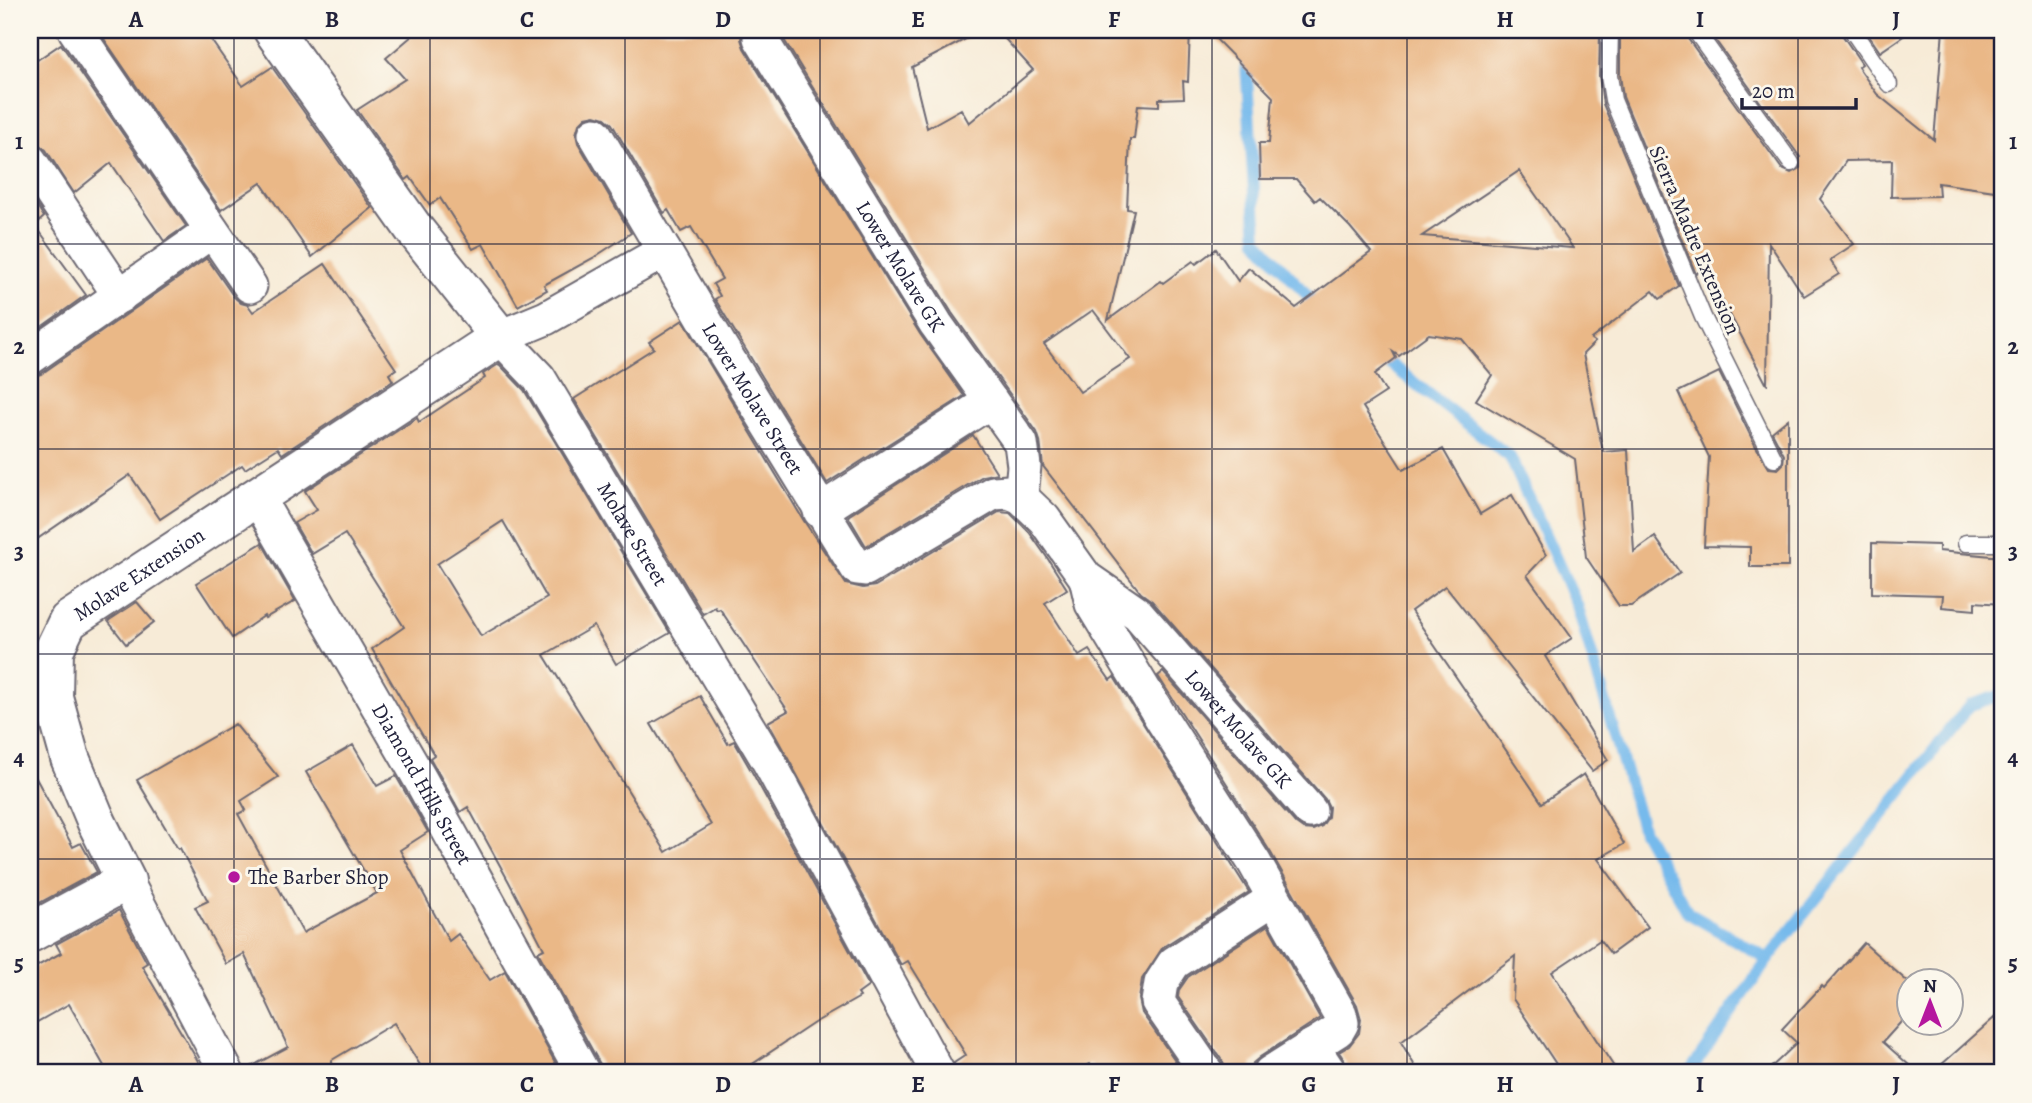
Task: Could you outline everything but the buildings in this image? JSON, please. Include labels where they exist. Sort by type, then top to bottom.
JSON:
[{"type":"street","points":[[75,30],[250,286]]},
{"type":"street","name":"Molave Street","points":[[273,30],[414,229],[500,337],[539,378],[769,762],[938,1073]]},
{"type":"street","name":"Lower Molave GK","points":[[760,38],[936,324],[1021,443],[1024,466],[1007,495],[1044,519],[1086,578],[1138,614],[1310,811]]},
{"type":"street","name":"Lower Molave Street","points":[[595,134],[857,568],[865,569],[1007,495]]},
{"type":"street","points":[[35,181],[120,296]]},
{"type":"street","points":[[30,358],[212,231]]},
{"type":"street","points":[[500,337],[546,318],[664,251]]},
{"type":"street","name":"Molave Extension","points":[[126,881],[97,824],[70,758],[53,697],[54,650],[68,621],[500,337]]},
{"type":"street","points":[[820,510],[991,401]]},
{"type":"street","name":"Diamond Hills Street","points":[[257,497],[420,779],[583,1073]]},
{"type":"street","points":[[1086,578],[1093,604],[1163,721],[1254,862],[1334,1002],[1342,1023],[1338,1030],[1270,1073]]},
{"type":"street","points":[[30,933],[126,881],[227,1073]]},
{"type":"street","points":[[1208,1073],[1158,1002],[1161,984],[1174,963],[1273,899]]},
{"type":"street","points":[[1311,1046],[1330,1073]]},
{"type":"lane","name":"Sierra Madre Extension","points":[[1610,30],[1609,76],[1613,100],[1703,317],[1774,459]]},
{"type":"lane","points":[[1695,30],[1791,163]]},
{"type":"lane","points":[[1852,30],[1889,84]]},
{"type":"lane","points":[[1966,543],[2002,543]]},
{"type":"waterway","points":[[1244,30],[1257,240],[1320,309]]},
{"type":"waterway","points":[[1376,353],[1510,457],[1577,605],[1643,831],[1688,913],[1768,959],[1689,1073]]},
{"type":"waterway","points":[[1768,959],[1970,705],[2002,695]]},
{"type":"place","name":"The Barber Shop","points":[[234,877]]}]
